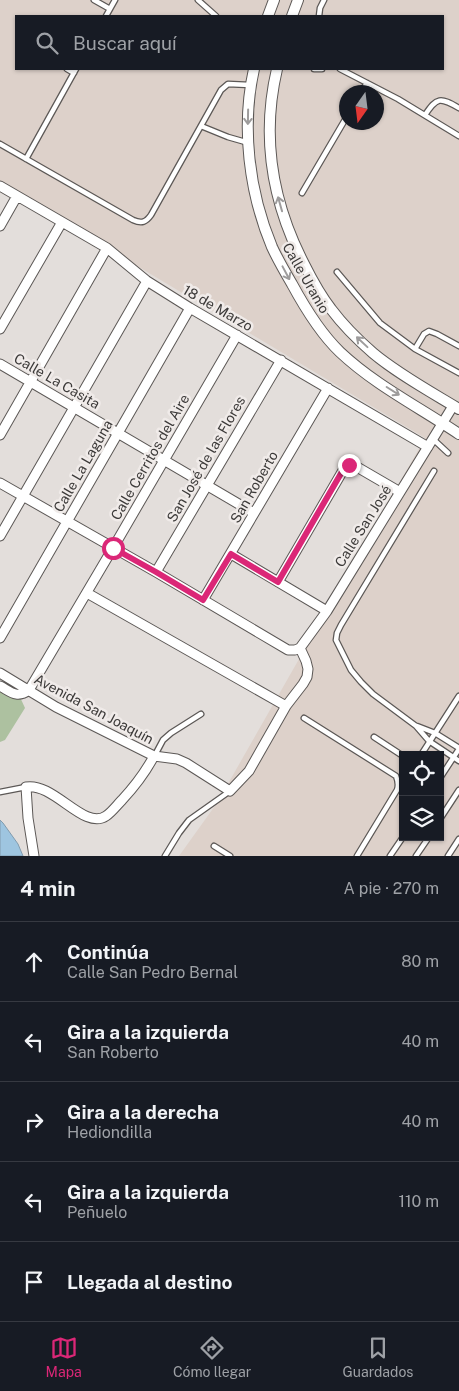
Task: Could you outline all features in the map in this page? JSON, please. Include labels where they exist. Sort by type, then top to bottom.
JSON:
[{"type":"street","points":[[268,15],[274,0]]},
{"type":"street","points":[[292,15],[298,0]]},
{"type":"street","name":"Calle Uranio","points":[[254,70],[250,85],[247,116],[248,143],[254,186],[262,219],[273,248],[301,301],[315,323],[339,351],[372,378],[459,434]]},
{"type":"street","name":"Calle Uranio","points":[[277,70],[270,119],[271,156],[275,186],[295,247],[314,284],[331,310],[375,354],[396,370],[456,408]]},
{"type":"street","name":"18 de Marzo","points":[[0,186],[107,248],[147,281],[190,308],[328,388],[430,443]]},
{"type":"street","points":[[0,226],[17,196]]},
{"type":"street","points":[[0,329],[62,222]]},
{"type":"street","points":[[0,435],[107,248]]},
{"type":"street","points":[[0,536],[147,281]]},
{"type":"street","name":"Calle La Laguna","points":[[0,638],[190,308]]},
{"type":"street","name":"Calle Cerritos del Aire","points":[[26,692],[87,592],[237,335]]},
{"type":"street","name":"San José de las Flores","points":[[156,572],[280,360]]},
{"type":"street","name":"Calle La Casita","points":[[0,364],[254,513]]},
{"type":"street","name":"San Roberto","points":[[203,600],[328,388]]},
{"type":"street","name":"Calle San José","points":[[300,648],[327,611],[443,423],[456,408]]},
{"type":"street","points":[[278,582],[343,470],[349,465],[357,467],[400,492]]},
{"type":"street","points":[[0,483],[288,650],[300,648],[308,669],[307,677],[286,706],[249,771],[230,791]]},
{"type":"street","points":[[231,554],[327,611]]},
{"type":"street","points":[[87,592],[286,706]]},
{"type":"street","name":"Avenida San Joaquín","points":[[0,673],[26,692],[154,756],[177,759],[186,763],[230,791]]},
{"type":"street","name":"Avenida San Joaquín","points":[[0,686],[15,694],[26,692]]},
{"type":"street","points":[[34,856],[28,818],[26,788],[33,786],[48,791],[88,817],[100,819],[106,816],[142,778],[154,756]]},
{"type":"lane","points":[[94,0],[110,10]]},
{"type":"lane","points":[[107,15],[115,0]]},
{"type":"lane","points":[[198,0],[215,15]]},
{"type":"lane","points":[[319,15],[324,0]]},
{"type":"lane","points":[[342,70],[398,98],[459,136]]},
{"type":"lane","points":[[26,159],[75,71]]},
{"type":"lane","points":[[0,144],[133,220],[143,222],[151,215],[224,86],[234,84],[250,85]]},
{"type":"lane","points":[[425,115],[433,103],[441,100],[448,101],[459,108]]},
{"type":"lane","points":[[201,126],[248,143]]},
{"type":"lane","points":[[302,193],[339,130]]},
{"type":"lane","points":[[337,272],[380,323],[415,350],[459,372]]},
{"type":"lane","points":[[415,350],[424,334],[429,332],[437,334],[459,346]]},
{"type":"lane","points":[[430,443],[448,453]]},
{"type":"lane","points":[[434,471],[341,625],[336,640],[351,670],[373,694],[416,726],[429,741],[459,761]]},
{"type":"lane","points":[[423,751],[459,696]]},
{"type":"lane","points":[[154,756],[163,740],[171,732],[201,714]]},
{"type":"lane","points":[[304,718],[396,776],[398,780],[397,790],[356,856]]},
{"type":"lane","points":[[416,726],[435,733],[459,749],[444,772]]},
{"type":"lane","points":[[374,737],[399,753]]},
{"type":"lane","points":[[0,792],[26,788]]},
{"type":"lane","points":[[444,813],[459,790]]},
{"type":"lane","points":[[166,856],[189,820],[230,791]]},
{"type":"lane","points":[[448,856],[459,838]]},
{"type":"lane","points":[[399,856],[392,854],[400,841]]},
{"type":"lane","points":[[416,856],[426,841]]},
{"type":"lane","points":[[214,846],[230,856]]},
{"type":"shaded area","points":[[0,0],[459,0],[459,856],[179,856],[217,803],[425,438],[0,184]]},
{"type":"green space","points":[[0,686],[19,695],[25,708],[5,740],[0,742]]},
{"type":"water","points":[[0,820],[18,844],[23,856],[0,856]]},
{"type":"route","points":[[113,548],[203,600],[231,554],[278,582],[343,470],[349,465]]}]
